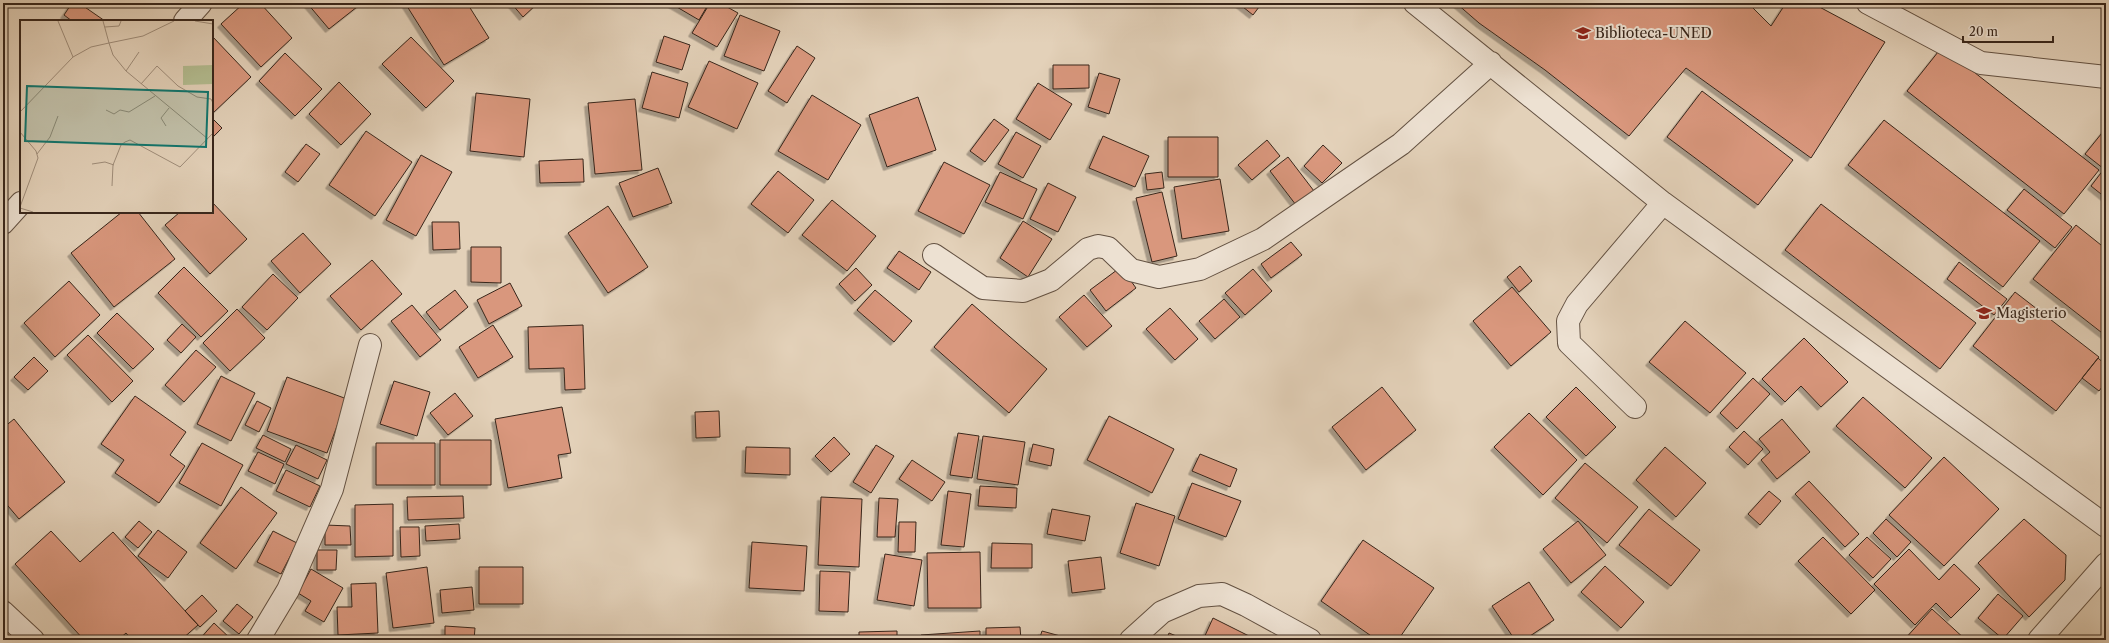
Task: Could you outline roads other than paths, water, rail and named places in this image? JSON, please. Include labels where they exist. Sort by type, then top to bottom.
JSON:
[{"type":"street","points":[[185,20],[201,3]]},
{"type":"street","points":[[1415,3],[1663,203],[2106,526]]},
{"type":"street","points":[[1868,3],[1981,63],[2106,77]]},
{"type":"street","points":[[934,255],[983,288],[1023,292],[1051,280],[1088,249],[1098,246],[1108,248],[1131,270],[1159,277],[1200,269],[1264,239],[1401,144],[1491,63]]},
{"type":"street","points":[[1635,406],[1569,343],[1568,321],[1582,299],[1663,203]]},
{"type":"street","points":[[3,223],[20,204]]},
{"type":"street","points":[[258,640],[288,590],[332,489],[370,345]]},
{"type":"street","points":[[2039,640],[2106,564]]},
{"type":"street","points":[[1132,640],[1162,612],[1199,596],[1222,594],[1246,605],[1310,640]]},
{"type":"street","points":[[3,612],[33,640]]},
{"type":"place","name":"Biblioteca-UNED","points":[[1583,33]]},
{"type":"place","name":"Magisterio","points":[[1984,313]]}]
